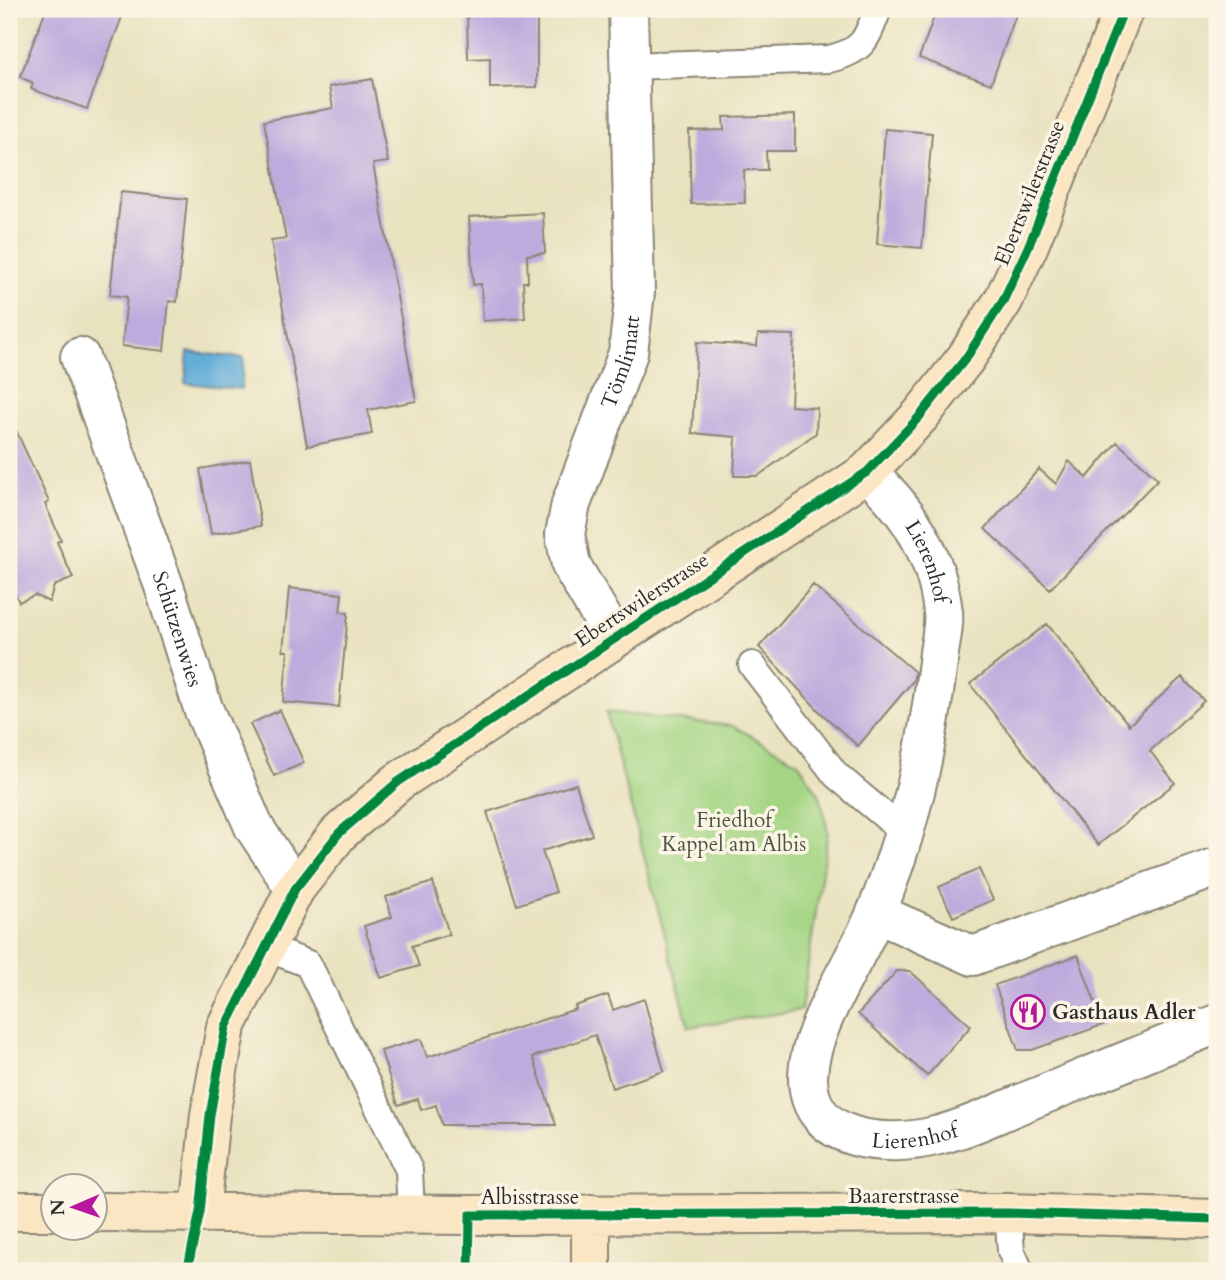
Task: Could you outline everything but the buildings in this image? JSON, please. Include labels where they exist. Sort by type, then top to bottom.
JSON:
[{"type":"street","name":"Tömlimatt","points":[[614,638],[571,565],[565,534],[571,504],[628,353],[635,292],[628,9]]},
{"type":"street","name":"Ebertswilerstrasse","points":[[200,1212],[210,1115],[226,1027],[295,889],[340,833],[398,782],[867,472],[920,416],[966,358],[1003,301],[1029,246],[1124,9]]},
{"type":"street","name":"Schützenwies","points":[[80,357],[164,586],[203,708],[254,827],[295,889]]},
{"type":"street","name":"Lierenhof","points":[[867,472],[910,517],[931,560],[943,614],[934,695],[904,832],[876,913],[813,1045],[808,1078],[812,1103],[822,1120],[846,1135],[873,1141],[935,1136],[1217,1024]]},
{"type":"street","points":[[876,913],[973,956],[1217,867]]},
{"type":"street","points":[[9,1211],[38,1212]]},
{"type":"street","name":"Albisstrasse","points":[[108,1212],[591,1214]]},
{"type":"street","name":"Baarerstrasse","points":[[591,1214],[1008,1213],[1217,1219]]},
{"type":"street","points":[[591,1214],[591,1271]]},
{"type":"lane","points":[[629,66],[829,59],[853,53],[869,33],[878,9]]},
{"type":"lane","points":[[752,665],[836,775],[904,832]]},
{"type":"lane","points":[[265,947],[308,964],[409,1170],[411,1214]]},
{"type":"lane","points":[[1008,1213],[1011,1251],[1020,1271]]},
{"type":"green space","name":"Friedhof Kappel am Albis","points":[[606,712],[733,726],[798,762],[820,796],[828,832],[801,1010],[689,1027]]},
{"type":"water","points":[[188,352],[244,358],[241,389],[185,383]]},
{"type":"cycle path","points":[[187,1271],[200,1212],[210,1115],[226,1027],[295,889],[339,833],[398,782],[867,472],[920,416],[966,358],[1003,301],[1029,245],[1124,9]]},
{"type":"cycle path","points":[[469,1271],[470,1215],[1008,1213],[1217,1219]]},
{"type":"cycle path","points":[[372,1271],[472,1271]]},
{"type":"place","name":"Gasthaus Adler","points":[[1028,1012]]}]
